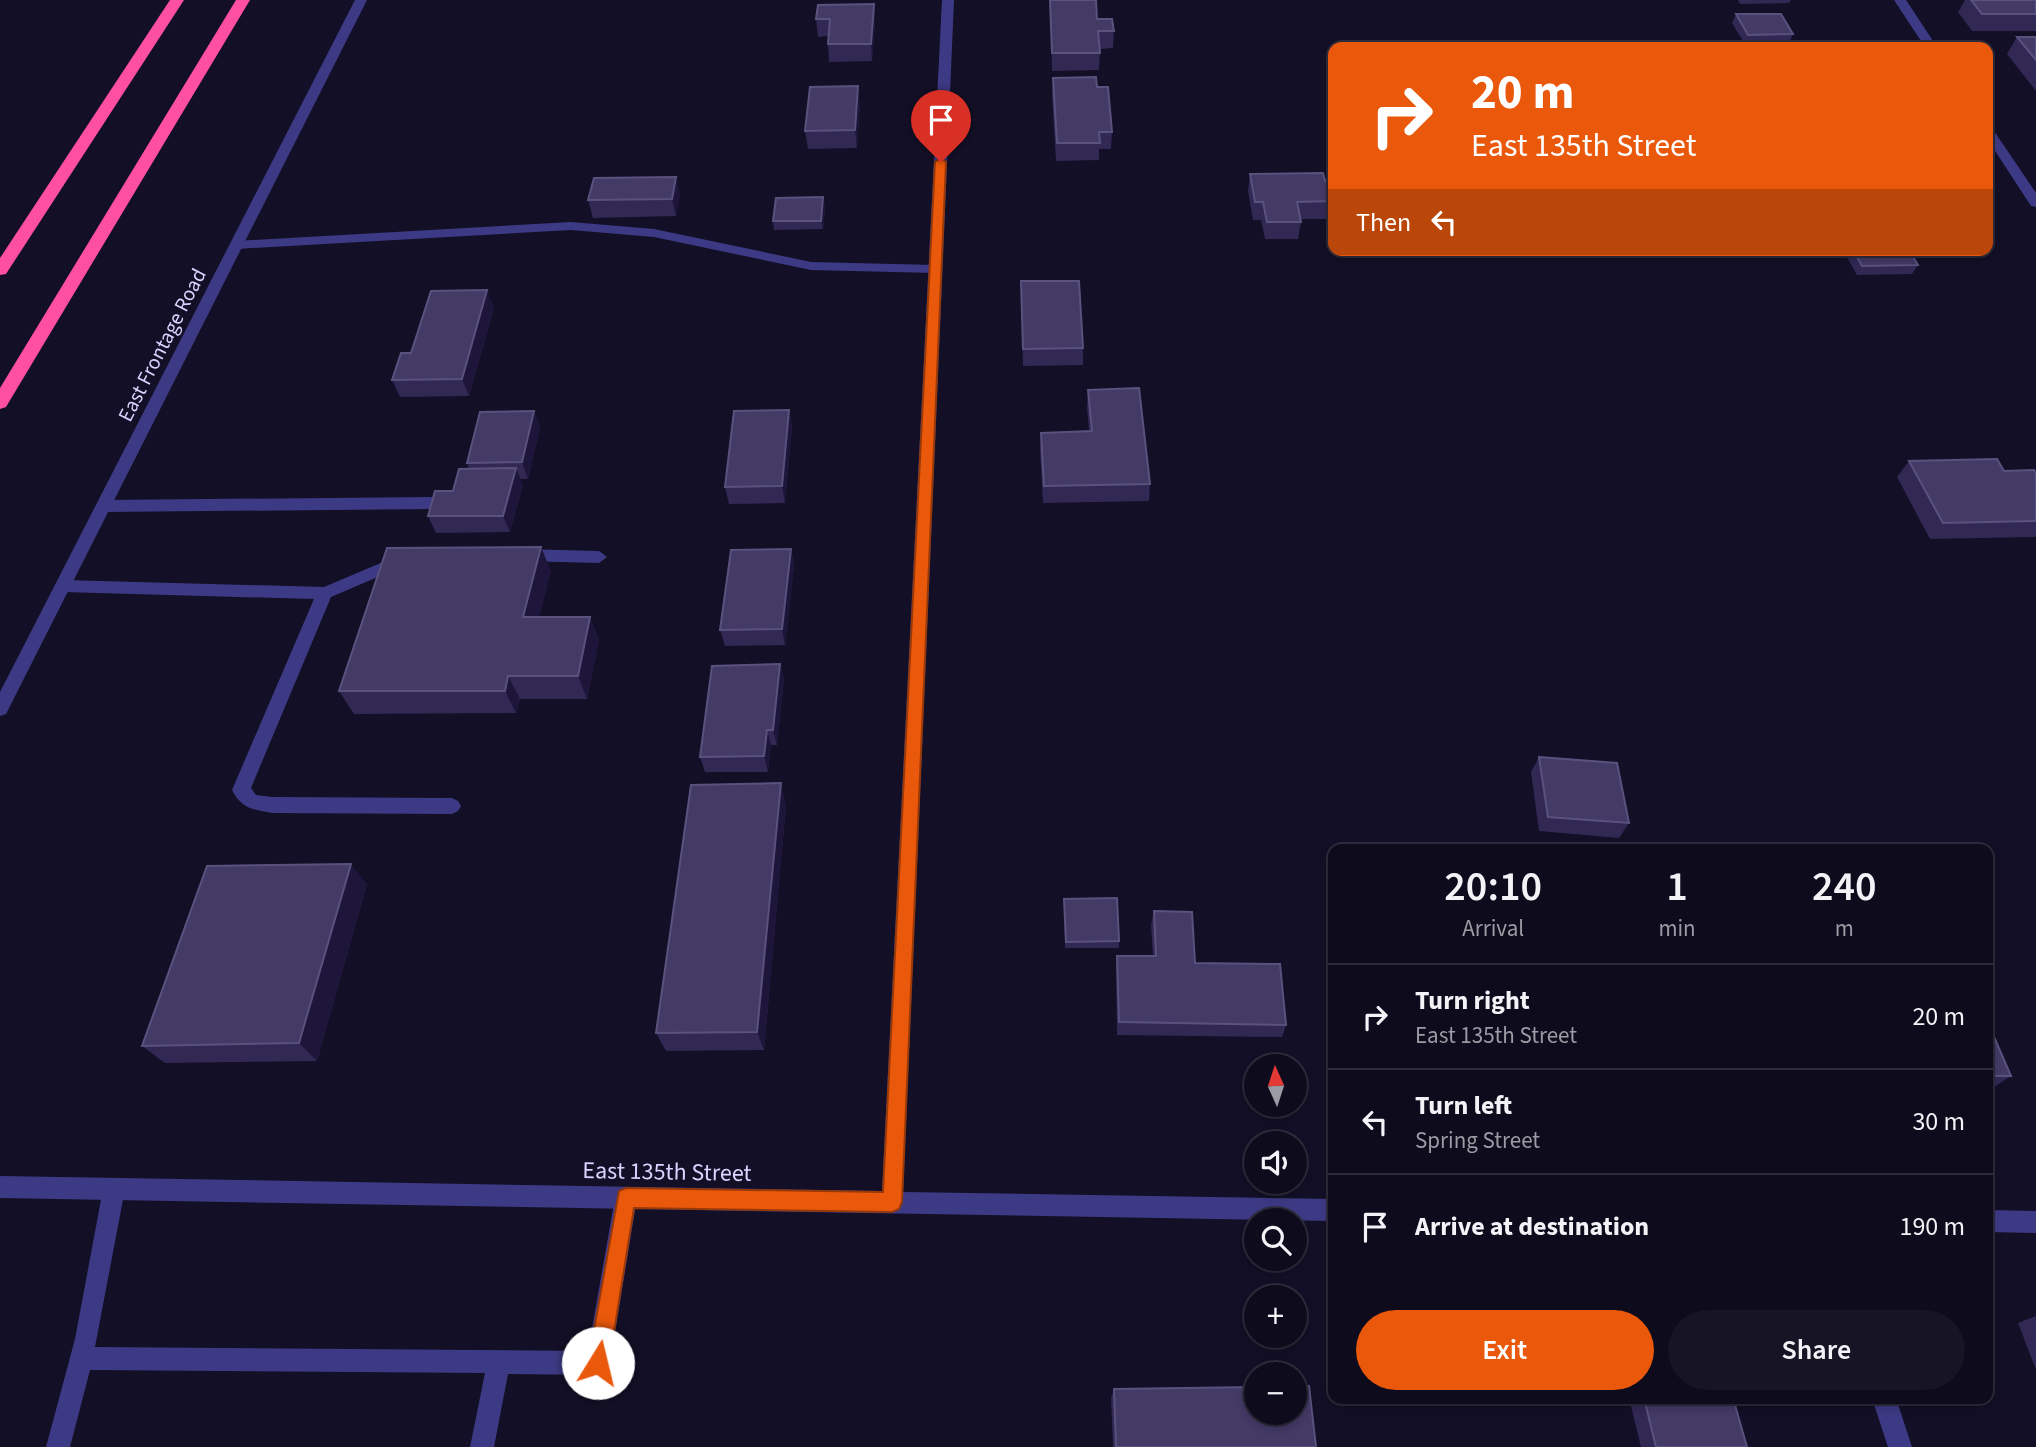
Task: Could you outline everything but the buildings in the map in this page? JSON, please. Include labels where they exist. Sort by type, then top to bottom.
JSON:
[{"type":"highway","points":[[0,270],[177,0]]},
{"type":"highway","points":[[0,402],[243,0]]},
{"type":"street","name":"East Frontage Road","points":[[0,709],[361,0]]},
{"type":"street","points":[[892,1202],[948,0]]},
{"type":"street","points":[[1900,0],[1928,42]]},
{"type":"street","points":[[1993,138],[2036,203]]},
{"type":"street","points":[[236,245],[571,226],[654,233],[811,266],[936,269]]},
{"type":"street","points":[[104,506],[433,503]]},
{"type":"street","points":[[504,555],[599,557]]},
{"type":"street","points":[[63,586],[326,593],[365,573],[414,556]]},
{"type":"street","points":[[326,593],[242,790],[251,802],[272,805],[452,806]]},
{"type":"street","name":"East 135th Street","points":[[0,1187],[1328,1210]]},
{"type":"street","points":[[58,1447],[81,1359],[114,1189]]},
{"type":"street","points":[[81,1359],[598,1363],[626,1198]]},
{"type":"street","points":[[1993,1222],[2036,1222]]},
{"type":"street","points":[[482,1447],[499,1363]]},
{"type":"street","points":[[1886,1404],[1900,1447]]},
{"type":"route","points":[[598,1363],[626,1198],[892,1202],[941,162]]}]
